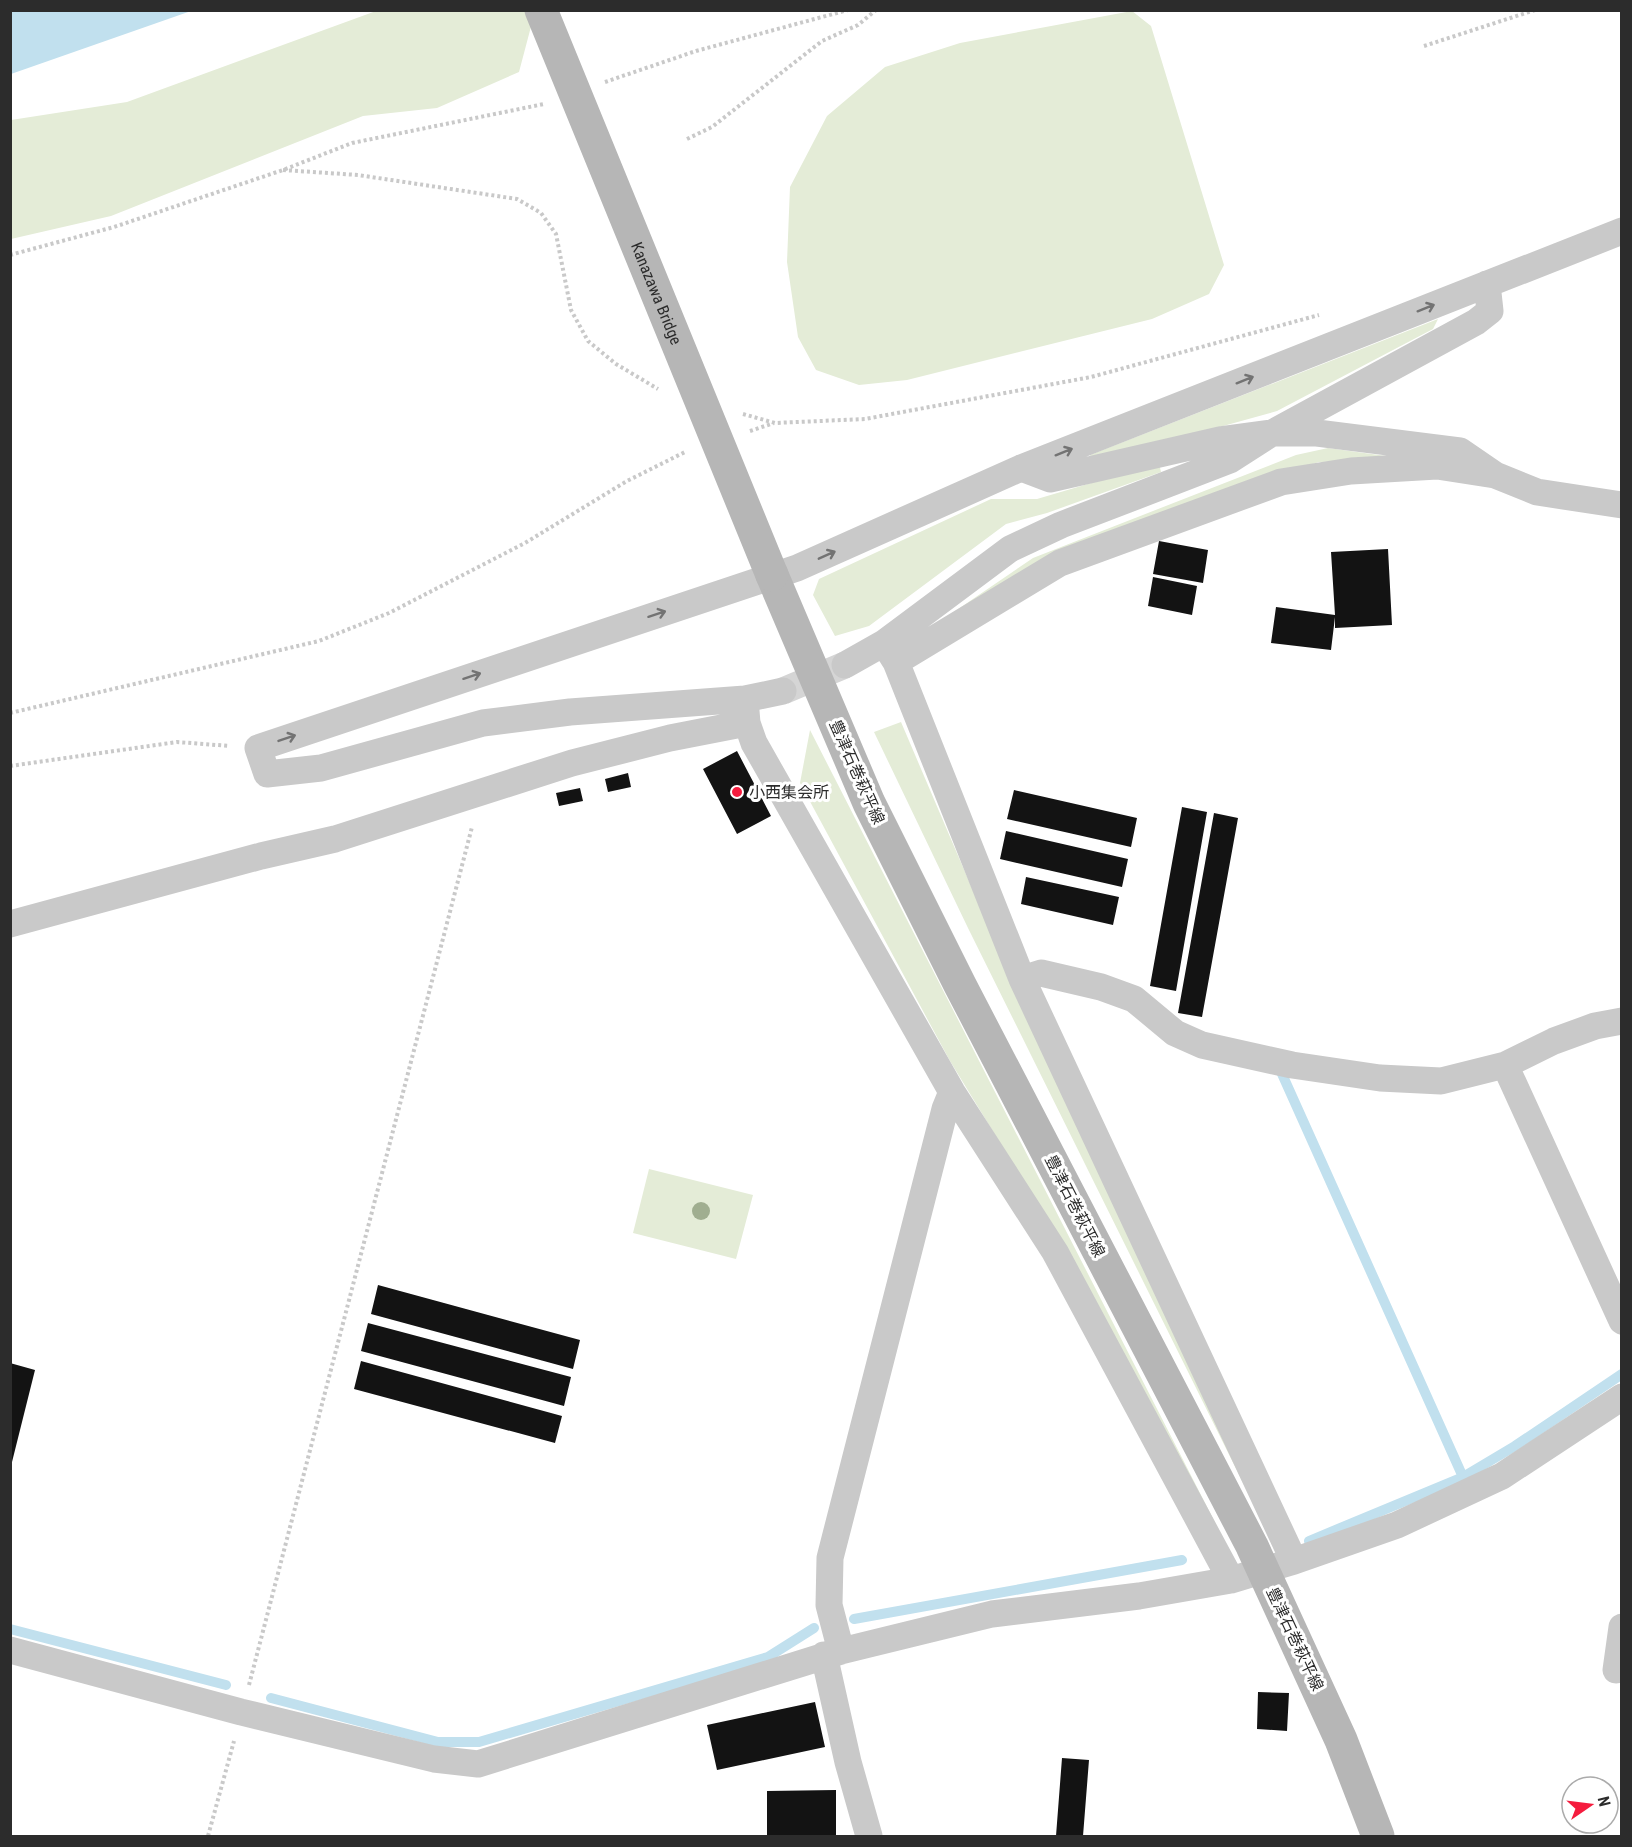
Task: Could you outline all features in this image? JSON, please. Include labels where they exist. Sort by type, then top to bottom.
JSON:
[{"type":"main road","name":"Kanazawa Bridge","points":[[541,10],[772,575]]},
{"type":"main road","name":"豊津石巻萩平線","points":[[772,575],[874,813],[960,985],[1278,1565],[1378,1836]]},
{"type":"street","points":[[746,711],[570,712],[483,723],[321,768],[267,774],[258,748],[797,568],[1021,468],[1622,231]]},
{"type":"street","points":[[890,653],[1010,549],[1060,525],[1230,460],[1272,433],[1476,322],[1490,311],[1487,284]]},
{"type":"street","points":[[1021,468],[1050,479],[1220,440],[1272,433],[1358,437],[1460,451],[1494,475]]},
{"type":"street","points":[[845,665],[890,653],[1060,563],[1281,482],[1351,471],[1437,466],[1494,475],[1537,492],[1622,505]]},
{"type":"street","points":[[890,653],[1022,979],[1278,1565]]},
{"type":"street","points":[[10,924],[261,856],[335,839],[572,763],[670,738],[746,711],[783,691]]},
{"type":"street","points":[[746,711],[754,743],[952,1092],[1056,1252],[1231,1580]]},
{"type":"street","points":[[1022,979],[1041,973],[1101,987],[1134,999],[1175,1033],[1202,1045],[1292,1065],[1380,1078],[1441,1081],[1505,1065],[1554,1041],[1595,1026],[1622,1021]]},
{"type":"street","points":[[1505,1065],[1622,1321]]},
{"type":"street","points":[[869,1836],[848,1762],[833,1653],[829,1605],[830,1558],[942,1121],[952,1092]]},
{"type":"street","points":[[10,1650],[242,1712],[434,1759],[478,1764],[833,1653],[992,1614],[1139,1596],[1231,1580],[1278,1565],[1397,1525],[1502,1476],[1622,1397]]},
{"type":"street","points":[[1617,1670],[1622,1627]]},
{"type":"path","points":[[598,85],[696,51],[848,10]]},
{"type":"path","points":[[687,139],[712,127],[822,41],[858,25],[876,10]]},
{"type":"path","points":[[1424,46],[1535,10]]},
{"type":"path","points":[[10,255],[114,227],[283,170],[352,143],[532,108],[554,100]]},
{"type":"path","points":[[283,170],[358,175],[518,199],[541,213],[556,234],[571,310],[588,341],[616,364],[658,389],[669,392]]},
{"type":"path","points":[[741,434],[775,423],[865,419],[1091,377],[1327,313]]},
{"type":"path","points":[[732,410],[775,423]]},
{"type":"path","points":[[10,713],[319,641],[389,613],[525,543],[627,482],[696,448]]},
{"type":"path","points":[[10,766],[177,742],[258,748]]},
{"type":"path","points":[[208,1836],[474,820],[469,797]]},
{"type":"green space","points":[[376,11],[544,11],[533,19],[519,72],[437,108],[363,116],[111,216],[11,239],[11,120],[127,102]]},
{"type":"green space","points":[[1132,11],[1151,26],[1224,265],[1209,294],[1152,319],[907,380],[859,385],[816,370],[798,337],[787,262],[790,187],[827,116],[885,67],[960,43]]},
{"type":"green space","points":[[1438,319],[1433,329],[1277,411],[1093,462],[1090,455]]},
{"type":"green space","points":[[1328,448],[1415,460],[1319,462],[1238,487],[926,631],[1033,558],[1296,455]]},
{"type":"green space","points":[[1159,463],[1161,472],[1047,513],[1006,524],[869,626],[835,636],[813,595],[819,579],[991,499],[1037,499]]},
{"type":"green space","points":[[901,722],[1003,961],[1255,1507],[968,928],[874,732]]},
{"type":"green space","points":[[810,730],[1224,1540],[1066,1251],[950,1061],[800,783]]},
{"type":"green space","points":[[649,1169],[753,1195],[736,1259],[633,1233]]},
{"type":"water","points":[[11,10],[190,10],[191,11],[11,74]]},
{"type":"building","points":[[1159,541],[1208,550],[1203,583],[1153,574]]},
{"type":"building","points":[[1388,549],[1392,625],[1335,628],[1335,617],[1331,650],[1271,643],[1276,607],[1335,615],[1331,552]]},
{"type":"building","points":[[1153,577],[1197,586],[1192,615],[1148,606]]},
{"type":"building","name":"小西集会所","points":[[737,751],[771,816],[737,834],[703,769]]},
{"type":"building","points":[[628,773],[631,787],[608,792],[605,779]]},
{"type":"building","points":[[580,788],[583,801],[559,806],[556,793]]},
{"type":"building","points":[[1014,790],[1137,818],[1131,847],[1007,819]]},
{"type":"building","points":[[1182,807],[1207,812],[1176,991],[1150,986]]},
{"type":"building","points":[[1214,813],[1238,818],[1202,1017],[1178,1013]]},
{"type":"building","points":[[1006,831],[1128,859],[1122,887],[1000,859]]},
{"type":"building","points":[[1026,877],[1119,897],[1113,925],[1021,904]]},
{"type":"building","points":[[378,1285],[580,1340],[573,1369],[371,1314]]},
{"type":"building","points":[[368,1323],[571,1377],[564,1406],[361,1351]]},
{"type":"building","points":[[361,1361],[562,1416],[555,1443],[354,1389]]},
{"type":"building","points":[[10,1363],[35,1370],[11,1466],[10,1466]]},
{"type":"building","points":[[1258,1692],[1289,1693],[1287,1731],[1257,1729]]},
{"type":"building","points":[[815,1702],[825,1747],[717,1770],[707,1725]]},
{"type":"building","points":[[1062,1758],[1089,1760],[1083,1836],[1056,1836]]},
{"type":"building","points":[[836,1790],[836,1836],[767,1836],[767,1791]]},
{"type":"waterway","points":[[1278,1065],[1463,1477]]},
{"type":"waterway","points":[[1309,1541],[1463,1477],[1515,1446],[1622,1374]]},
{"type":"waterway","points":[[854,1619],[1182,1560]]},
{"type":"waterway","points":[[271,1698],[438,1742],[479,1742],[768,1657],[814,1628]]},
{"type":"waterway","points":[[10,1629],[226,1685]]},
{"type":"tunnel","points":[[783,691],[845,665]]},
{"type":"place","name":"小西集会所","points":[[737,792]]}]
